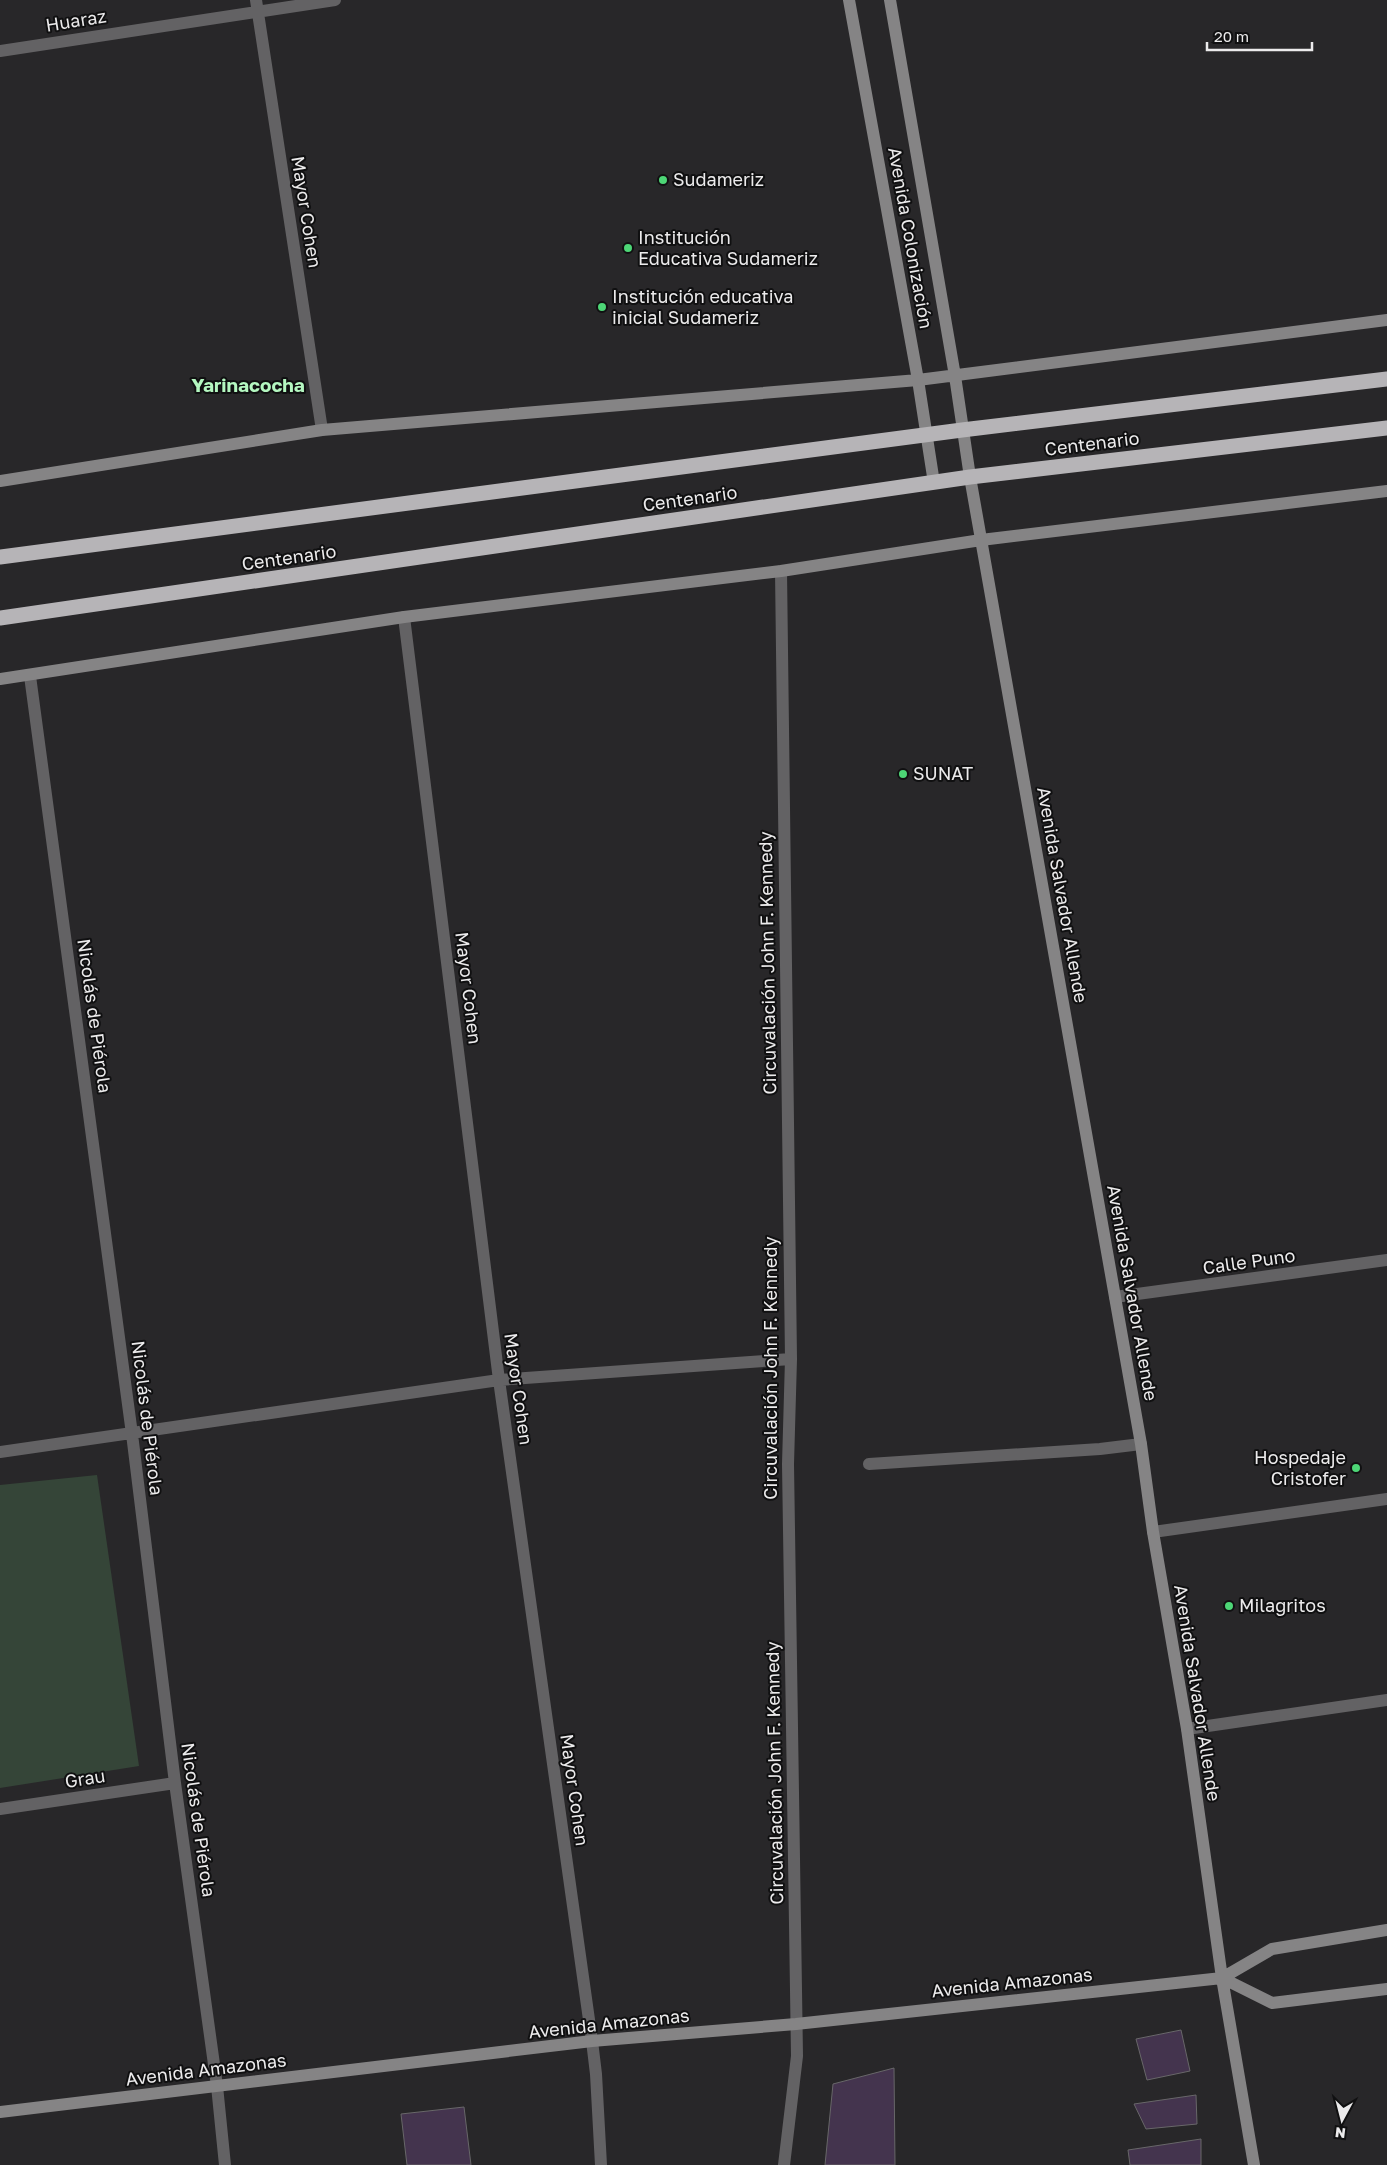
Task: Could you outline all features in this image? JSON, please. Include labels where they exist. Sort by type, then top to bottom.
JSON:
[{"type":"highway","name":"Centenario","points":[[0,557],[962,430],[1387,379]]},
{"type":"highway","name":"Centenario","points":[[0,618],[970,477],[1387,428]]},
{"type":"street","name":"Huaraz","points":[[0,51],[257,5],[335,0]]},
{"type":"street","name":"Avenida Colonización","points":[[849,0],[918,380],[925,436],[934,483]]},
{"type":"street","name":"Avenida Colonización","points":[[890,0],[955,376],[962,430]]},
{"type":"street","name":"Mayor Cohen","points":[[257,5],[322,430]]},
{"type":"street","points":[[0,481],[322,430],[918,380],[1387,320]]},
{"type":"street","name":"Avenida Salvador Allende","points":[[962,430],[1140,1444],[1187,1729],[1222,1978],[1254,2165]]},
{"type":"street","points":[[0,679],[30,676],[404,617],[781,570],[981,540],[1387,491]]},
{"type":"street","name":"Circuvalación John F. Kennedy","points":[[781,570],[790,1359],[788,1464],[797,2056],[784,2165]]},
{"type":"street","name":"Mayor Cohen","points":[[404,617],[498,1380],[592,2041],[596,2074],[601,2165]]},
{"type":"street","name":"Nicolás de Piérola","points":[[30,676],[132,1434],[175,1783],[217,2086],[225,2165]]},
{"type":"street","name":"Calle Puno","points":[[1115,1298],[1387,1260]]},
{"type":"street","points":[[0,1452],[498,1380],[790,1359]]},
{"type":"street","points":[[869,1464],[1100,1449],[1140,1444]]},
{"type":"street","points":[[1153,1532],[1387,1499]]},
{"type":"street","points":[[1187,1729],[1387,1700]]},
{"type":"street","name":"Grau","points":[[0,1809],[175,1783]]},
{"type":"street","name":"Avenida Amazonas","points":[[0,2112],[592,2041],[796,2024],[1222,1978],[1272,1949],[1387,1930]]},
{"type":"street","points":[[1222,1978],[1272,2003],[1387,1989]]},
{"type":"green space","points":[[97,1475],[139,1766],[0,1788],[0,1485]]},
{"type":"building","points":[[1181,2030],[1190,2071],[1147,2080],[1136,2039]]},
{"type":"building","points":[[894,2068],[895,2165],[825,2165],[833,2084]]},
{"type":"building","points":[[1196,2095],[1197,2124],[1146,2129],[1134,2104]]},
{"type":"building","points":[[464,2107],[471,2165],[407,2165],[401,2114]]},
{"type":"building","points":[[1201,2139],[1201,2165],[1130,2165],[1128,2150]]},
{"type":"place","name":"Sudameriz","points":[[663,180]]},
{"type":"place","name":"Institución Educativa Sudameriz","points":[[628,248]]},
{"type":"place","name":"Institución educativa inicial Sudameriz","points":[[602,307]]},
{"type":"place","name":"SUNAT","points":[[903,774]]},
{"type":"place","name":"Hospedaje Cristofer","points":[[1356,1468]]},
{"type":"place","name":"Milagritos","points":[[1229,1606]]},
{"type":"district","name":"Yarinacocha","points":[[248,385]]}]
